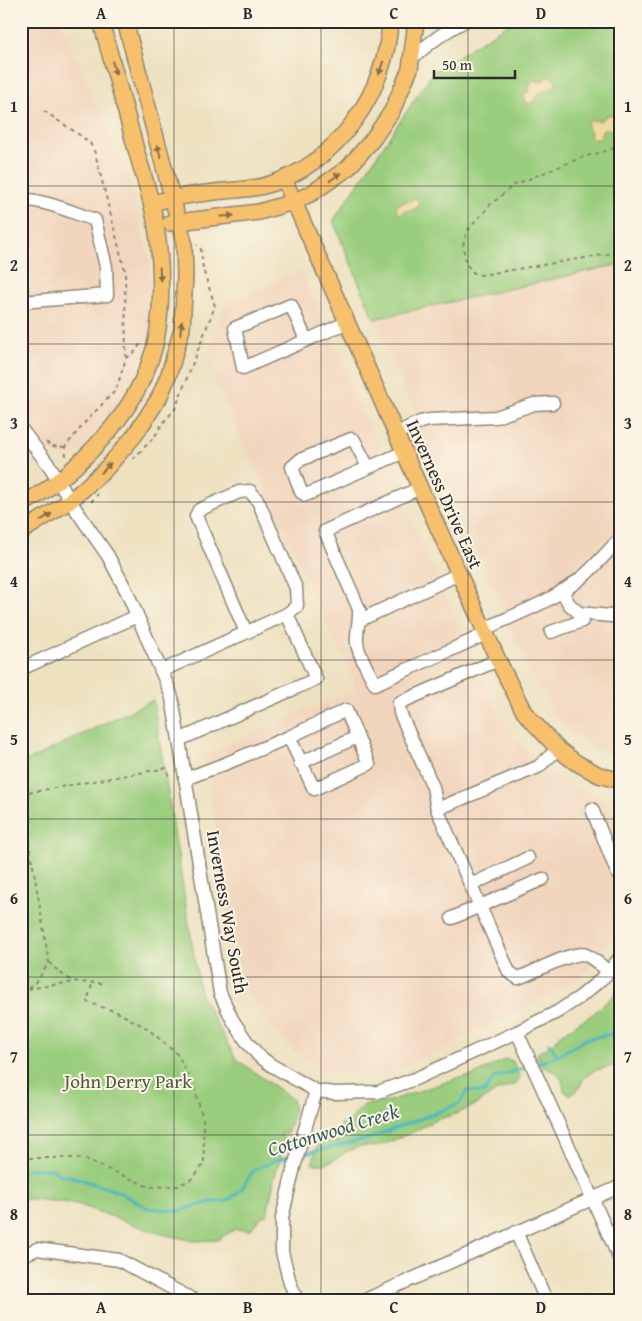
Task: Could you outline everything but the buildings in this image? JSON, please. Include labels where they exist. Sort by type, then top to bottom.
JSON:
[{"type":"main road","points":[[21,506],[59,481],[89,454],[114,425],[138,391],[152,357],[157,335],[160,298],[156,225],[101,21]]},
{"type":"main road","points":[[21,532],[70,501],[104,471],[135,436],[159,398],[169,374],[182,329],[185,276],[184,242],[125,21]]},
{"type":"main road","points":[[151,203],[193,194],[254,188],[284,179],[316,160],[351,126],[369,99],[390,38],[390,21]]},
{"type":"main road","points":[[156,225],[259,212],[294,202],[312,193],[348,168],[373,139],[392,111],[410,69],[416,21]]},
{"type":"main road","name":"Inverness Drive East","points":[[284,179],[395,434],[485,632],[524,712],[558,749],[575,762],[621,782]]},
{"type":"street","points":[[411,59],[431,42],[465,21]]},
{"type":"street","points":[[21,199],[57,206],[95,220],[106,267],[107,295],[21,302]]},
{"type":"street","points":[[306,340],[290,305],[235,328],[243,368],[346,323]]},
{"type":"street","points":[[395,434],[420,422],[429,420],[496,417],[534,404],[553,403]]},
{"type":"street","name":"Inverness Way South","points":[[21,429],[51,468],[70,501],[108,556],[127,592],[172,698],[180,740],[179,778],[220,993],[237,1027],[259,1056],[316,1091],[335,1094],[378,1092],[415,1079],[565,1008],[587,992],[609,972],[621,956]]},
{"type":"street","points":[[368,467],[354,440],[351,439],[300,460],[292,467],[301,492],[306,495],[404,452]]},
{"type":"street","points":[[420,488],[325,531],[359,610],[360,620],[357,627],[356,644],[375,684],[485,632],[562,591],[585,574],[620,537]]},
{"type":"street","points":[[161,671],[287,614],[297,606],[296,588],[258,501],[250,491],[239,492],[199,510],[196,516],[246,632]]},
{"type":"street","points":[[621,508],[621,519]]},
{"type":"street","points":[[360,620],[459,574]]},
{"type":"street","points":[[562,591],[569,604],[579,613],[621,617]]},
{"type":"street","points":[[180,740],[316,680],[287,614]]},
{"type":"street","points":[[551,632],[582,621],[583,614]]},
{"type":"street","points":[[21,668],[137,616]]},
{"type":"street","points":[[498,660],[400,703],[400,713],[433,787],[437,809],[510,972],[518,978],[570,956],[584,954],[609,972]]},
{"type":"street","points":[[179,778],[226,763],[289,737],[346,710],[369,764],[314,789],[289,737]]},
{"type":"street","points":[[300,763],[357,737]]},
{"type":"street","points":[[437,809],[538,767],[558,749]]},
{"type":"street","points":[[592,809],[618,872],[621,872]]},
{"type":"street","points":[[471,885],[528,858]]},
{"type":"street","points":[[452,918],[543,879]]},
{"type":"street","points":[[517,1032],[621,1262]]},
{"type":"street","points":[[297,1300],[287,1273],[281,1243],[281,1226],[294,1167],[316,1091]]},
{"type":"street","points":[[373,1298],[621,1186]]},
{"type":"street","points":[[516,1232],[546,1300]]},
{"type":"street","points":[[21,1256],[37,1249],[119,1260],[194,1300]]},
{"type":"path","points":[[621,144],[610,150],[583,157],[514,185],[491,204],[467,231],[463,246],[466,264],[474,272],[481,275],[621,252]]},
{"type":"path","points":[[78,982],[63,976],[49,962],[21,794],[167,768],[179,778]]},
{"type":"path","points":[[27,990],[40,977],[49,962]]},
{"type":"path","points":[[21,991],[78,982],[104,984]]},
{"type":"path","points":[[21,1158],[83,1158],[149,1187],[178,1186],[193,1178],[204,1164],[203,1119],[193,1084],[178,1055],[147,1028],[118,1012],[87,1002],[93,982]]},
{"type":"shaded area","points":[[21,21],[60,21],[128,176],[149,260],[152,289],[150,329],[147,345],[137,373],[121,402],[98,431],[83,448],[69,456],[58,455],[45,449],[21,418]]},
{"type":"shaded area","points":[[621,264],[621,756],[594,749],[572,734],[561,722],[530,671],[374,319]]},
{"type":"shaded area","points":[[301,271],[500,716],[526,750],[538,762],[572,786],[608,802],[621,834],[621,923],[595,961],[581,976],[568,986],[398,1069],[368,1075],[335,1073],[317,1067],[301,1057],[267,1024],[246,990],[235,956],[205,755],[356,688],[207,364],[225,303]]},
{"type":"green space","points":[[513,21],[621,21],[621,264],[374,319],[333,221],[433,72]]},
{"type":"green space","name":"John Derry Park","points":[[153,700],[200,993],[236,1059],[292,1099],[293,1103],[287,1134],[280,1135],[284,1138],[285,1143],[275,1175],[267,1215],[261,1217],[250,1230],[235,1229],[217,1240],[193,1241],[154,1232],[77,1204],[21,1199],[21,764]]},
{"type":"green space","points":[[621,987],[621,1064],[593,1071],[583,1079],[579,1089],[570,1095],[564,1091],[559,1075],[543,1067],[537,1055],[549,1047],[549,1043],[552,1044],[556,1041],[559,1035],[593,1014]]},
{"type":"green space","points":[[506,1059],[512,1060],[520,1077],[516,1084],[497,1091],[459,1113],[436,1120],[391,1141],[375,1147],[360,1146],[332,1161],[323,1164],[312,1164],[321,1133],[331,1140],[338,1142],[342,1136],[340,1124],[350,1119],[364,1105],[386,1102],[458,1078],[472,1076]]},
{"type":"sand","points":[[549,76],[555,81],[553,88],[540,92],[533,102],[527,103],[524,96],[529,91],[530,83],[534,80],[541,82]]},
{"type":"sand","points":[[607,115],[618,117],[618,129],[613,131],[603,129],[600,138],[594,140],[590,135],[591,132],[587,123],[591,120],[600,121]]},
{"type":"sand","points":[[415,198],[419,202],[417,208],[400,214],[397,212],[396,208],[400,203]]},
{"type":"waterway","name":"Cottonwood Creek","points":[[535,1064],[555,1057],[586,1039],[621,1032]]},
{"type":"waterway","points":[[549,1043],[558,1056]]},
{"type":"waterway","name":"Cottonwood Creek","points":[[301,1154],[364,1140],[459,1104],[468,1090],[483,1093],[494,1078],[529,1066]]},
{"type":"waterway","name":"Cottonwood Creek","points":[[21,1172],[30,1169],[52,1169],[61,1176],[70,1176],[119,1192],[148,1208],[178,1211],[211,1202],[227,1201],[241,1190],[253,1171],[276,1160],[293,1156]]}]
